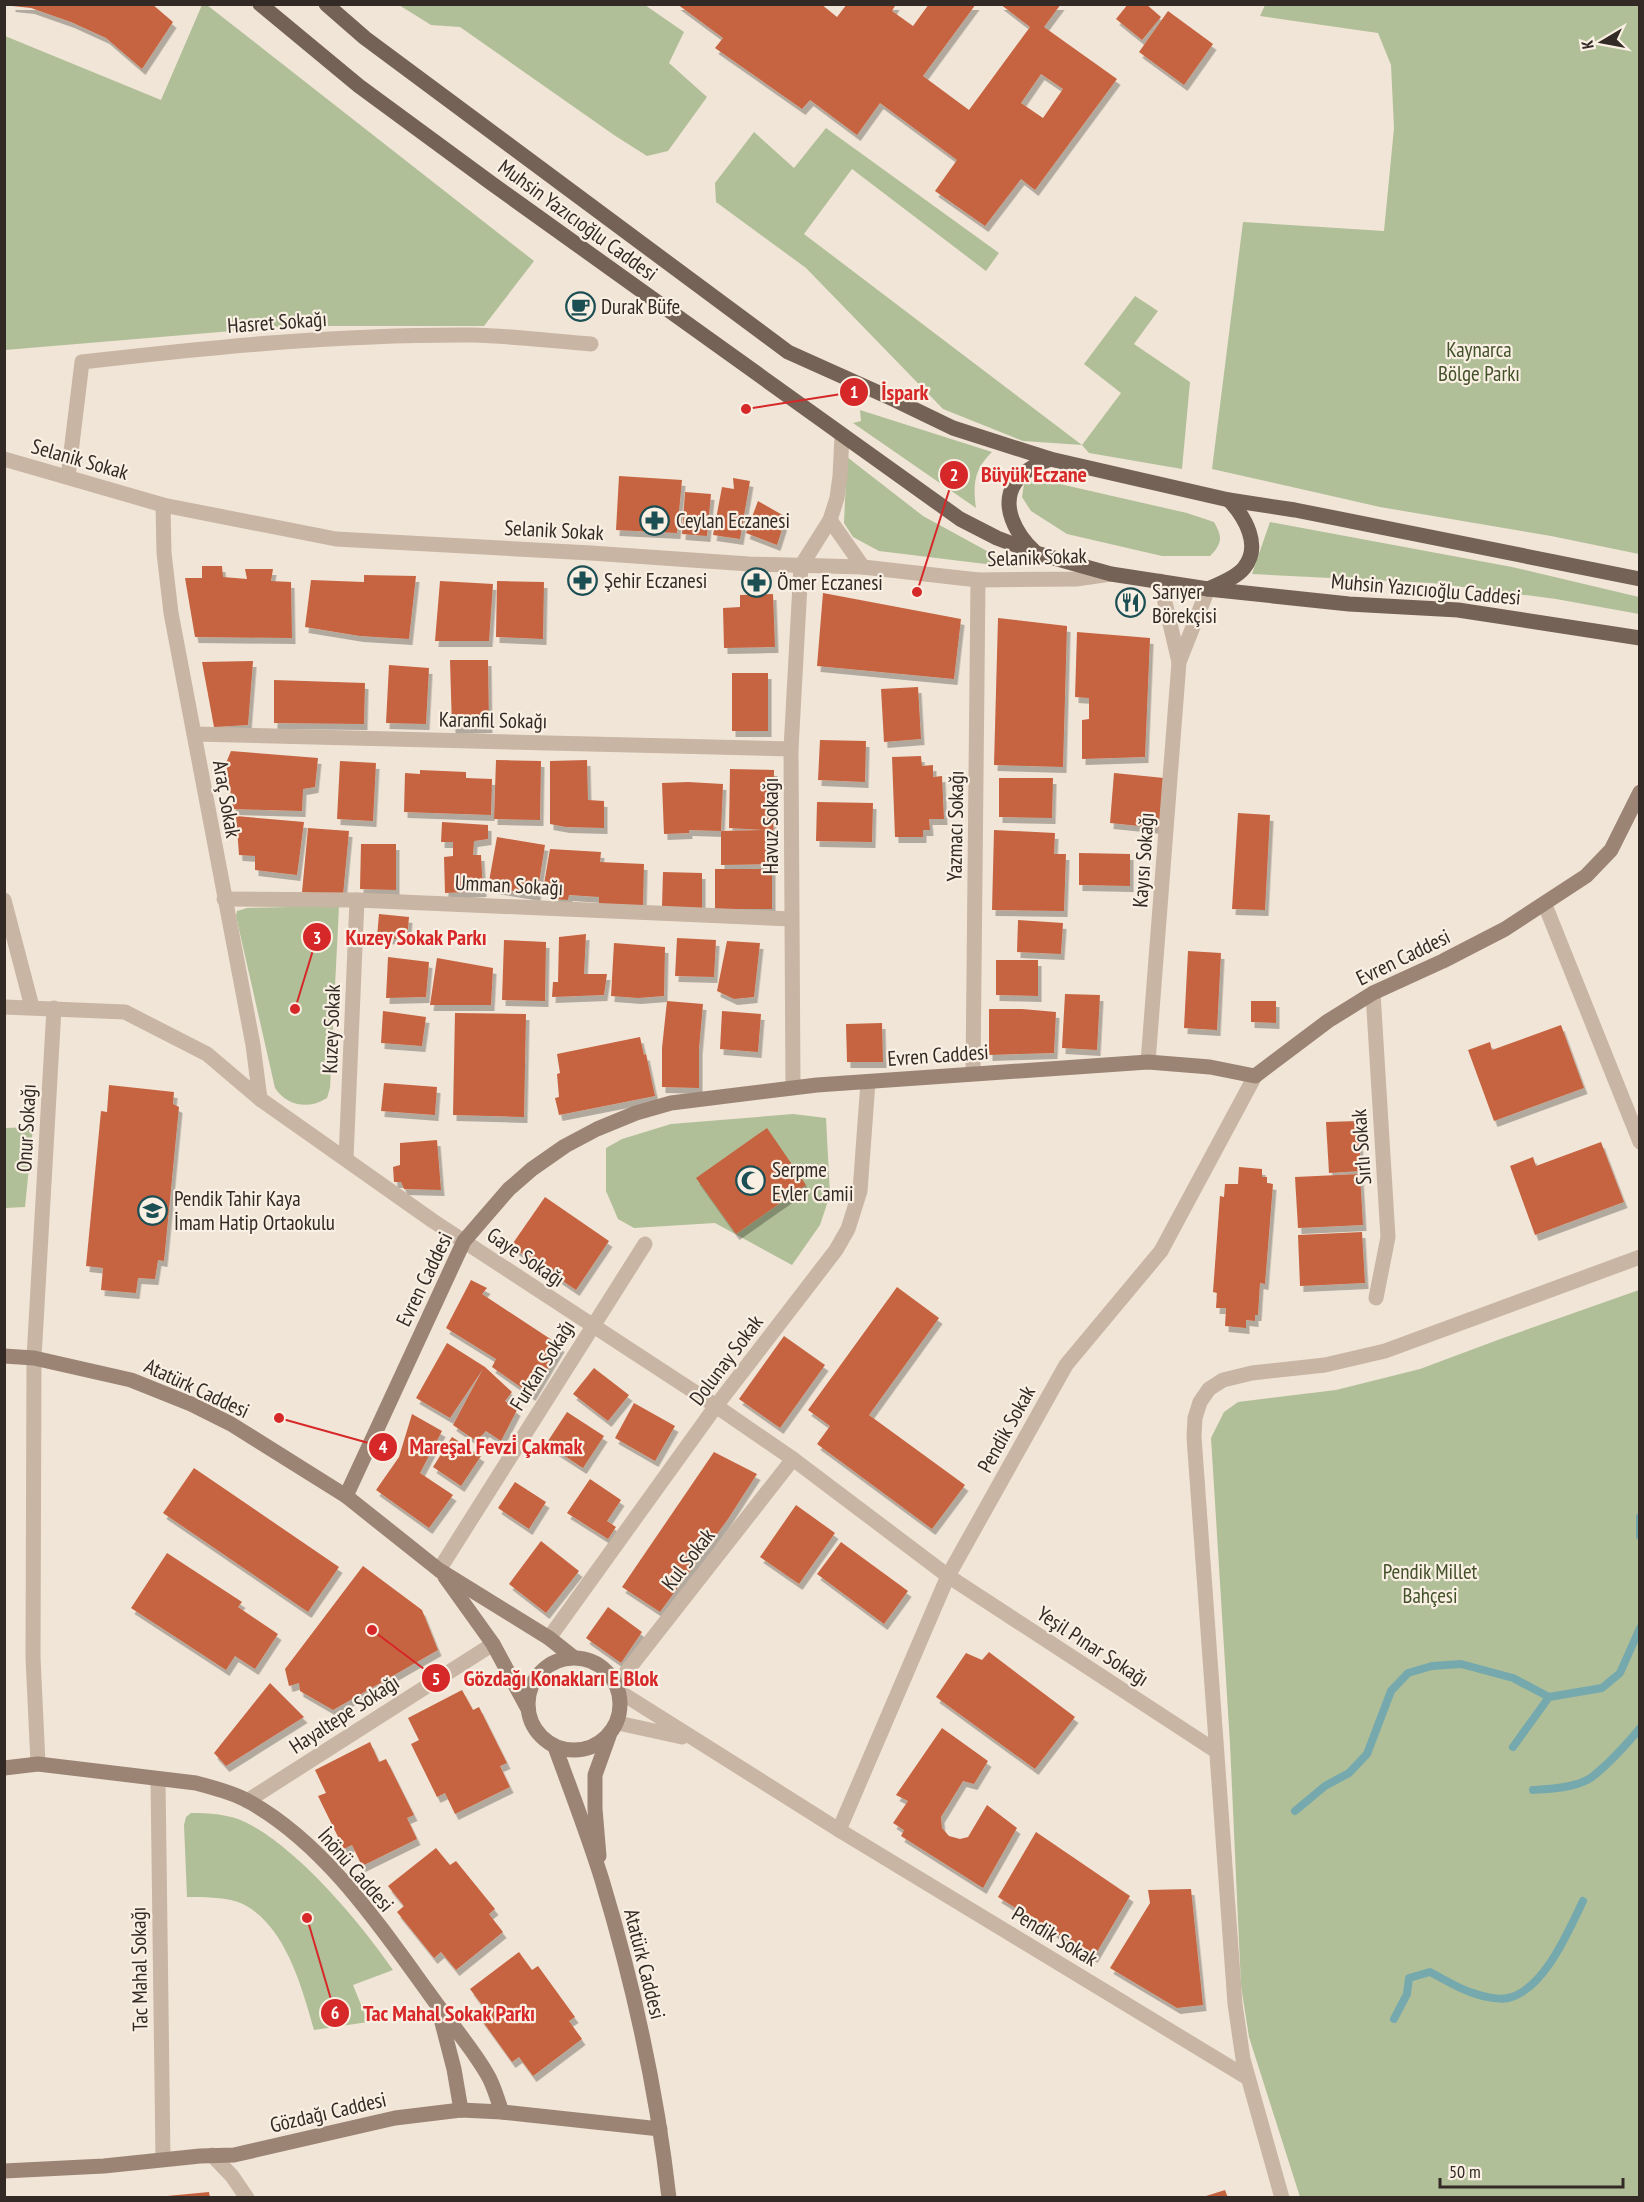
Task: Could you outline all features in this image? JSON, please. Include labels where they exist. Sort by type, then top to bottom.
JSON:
[{"type":"main road","name":"Muhsin Yazıcıoğlu Caddesi","points":[[260,4],[359,86],[842,436],[960,519],[997,538],[1036,553],[1111,574],[1208,589],[1349,604],[1458,610],[1640,638]]},
{"type":"main road","name":"Muhsin Yazıcıoğlu Caddesi","points":[[327,4],[365,38],[788,352],[953,428],[1050,459],[1229,500],[1295,510],[1640,579]]},
{"type":"main road","points":[[1036,553],[1023,541],[1012,521],[1009,507],[1010,493],[1015,481],[1024,473],[1050,459]]},
{"type":"main road","points":[[1208,589],[1235,576],[1249,560],[1251,546],[1249,531],[1237,508],[1229,500]]},
{"type":"street","name":"Hasret Sokağı","points":[[68,477],[82,362],[212,347],[375,337],[475,335],[591,344]]},
{"type":"street","points":[[801,566],[830,520],[839,487],[842,436]]},
{"type":"street","name":"Selanik Sokak","points":[[4,459],[163,505],[336,539],[614,554],[749,564],[863,567],[978,580],[1076,579],[1111,574]]},
{"type":"street","name":"Araç Sokak","points":[[163,505],[164,554],[171,613],[253,1045],[260,1099]]},
{"type":"street","points":[[830,520],[863,567]]},
{"type":"street","name":"Havuz Sokağı","points":[[793,1087],[791,749],[801,566]]},
{"type":"street","name":"Yazmacı Sokağı","points":[[973,1073],[978,580]]},
{"type":"street","points":[[1160,581],[1179,662]]},
{"type":"street","points":[[1179,662],[1208,589]]},
{"type":"street","name":"Kayısı Sokağı","points":[[1148,1062],[1179,662]]},
{"type":"street","name":"Karanfil Sokağı","points":[[194,734],[791,749]]},
{"type":"street","name":"Evren Caddesi","points":[[346,1496],[464,1241],[509,1189],[532,1169],[565,1146],[597,1129],[636,1113],[671,1104],[793,1087],[1148,1062],[1210,1067],[1255,1076],[1328,1021],[1373,993],[1495,934],[1545,905],[1586,876],[1611,850],[1640,792]]},
{"type":"street","name":"Umman Sokağı","points":[[224,899],[357,900],[791,919]]},
{"type":"street","points":[[4,900],[32,1006]]},
{"type":"street","name":"Kuzey Sokak","points":[[346,1159],[357,900]]},
{"type":"street","points":[[1545,905],[1640,1142]]},
{"type":"street","name":"Sırlı Sokak","points":[[1373,993],[1388,1237],[1376,1298]]},
{"type":"street","name":"Gaye Sokağı","points":[[4,1006],[125,1012],[207,1054],[260,1099],[464,1241],[793,1459],[948,1576]]},
{"type":"street","name":"Onur Sokağı","points":[[38,1764],[33,1657],[33,1358],[54,1008]]},
{"type":"street","name":"Pendik Sokak","points":[[839,1830],[948,1576],[1066,1365],[1161,1251],[1255,1076]]},
{"type":"street","name":"Dolunay Sokak","points":[[549,1638],[716,1406],[836,1250],[848,1229],[860,1191],[868,1082]]},
{"type":"street","name":"Furkan Sokağı","points":[[439,1570],[645,1244]]},
{"type":"street","points":[[1282,2198],[1243,2059],[1235,2004],[1194,1437],[1195,1418],[1200,1402],[1209,1389],[1237,1375],[1324,1365],[1385,1351],[1640,1257]]},
{"type":"street","name":"Atatürk Caddesi","points":[[4,1356],[33,1358],[131,1380],[191,1404],[231,1424],[346,1496],[439,1570],[549,1638],[573,1658]]},
{"type":"street","name":"Kul Sokak","points":[[618,1688],[793,1459]]},
{"type":"street","name":"Atatürk Caddesi","points":[[439,1570],[494,1644],[528,1709]]},
{"type":"street","name":"Yeşil Pınar Sokağı","points":[[948,1576],[1216,1751]]},
{"type":"street","name":"Hayaltepe Sokağı","points":[[248,1801],[494,1644]]},
{"type":"street","points":[[602,1880],[595,1809],[595,1775],[609,1736],[618,1723],[621,1708],[618,1688],[613,1678],[602,1666],[588,1659],[558,1660],[538,1674],[528,1696],[528,1709],[537,1731],[545,1740],[566,1750],[582,1750],[597,1745],[609,1736]]},
{"type":"street","name":"Pendik Sokak","points":[[618,1688],[694,1740],[839,1830],[1248,2078]]},
{"type":"street","name":"Pendik Sokak","points":[[618,1723],[641,1726],[694,1740]]},
{"type":"street","name":"Atatürk Caddesi","points":[[555,1746],[602,1880],[624,1961],[660,2129],[669,2198]]},
{"type":"street","name":"İnönü Caddesi","points":[[4,1768],[38,1764],[196,1783],[221,1789],[248,1801],[280,1822],[324,1860],[350,1889],[487,2074],[502,2112]]},
{"type":"street","name":"Tac Mahal Sokağı","points":[[158,1779],[163,2159]]},
{"type":"street","points":[[438,2006],[454,2069],[460,2110]]},
{"type":"street","name":"Gözdağı Caddesi","points":[[4,2171],[104,2166],[246,2153],[395,2118],[460,2110],[502,2112],[660,2129]]},
{"type":"street","points":[[212,2155],[232,2176],[247,2198]]},
{"type":"green space","points":[[202,5],[207,5],[534,261],[484,326],[291,326],[5,350],[5,36],[161,100]]},
{"type":"green space","points":[[399,5],[645,5],[684,32],[669,63],[707,97],[668,151],[647,156],[460,27],[431,25]]},
{"type":"green space","name":"Kaynarca Bölge Parkı","points":[[1265,5],[1639,5],[1639,554],[1551,536],[1380,507],[1212,469],[1243,222],[1384,231],[1394,128],[1391,65],[1378,33],[1260,16]]},
{"type":"green space","points":[[826,128],[999,253],[986,271],[852,169],[804,234],[1082,445],[1023,441],[943,409],[806,268],[716,202],[715,183],[754,132],[794,168]]},
{"type":"green space","points":[[1135,296],[1158,311],[1134,344],[1190,382],[1182,469],[1089,453],[1082,445],[1121,393],[1084,364]]},
{"type":"green space","points":[[860,410],[992,452],[981,465],[976,477],[976,508],[853,423],[861,421]]},
{"type":"green space","points":[[847,457],[923,516],[1018,568],[879,551],[853,537],[844,523]]},
{"type":"green space","points":[[1038,479],[1187,513],[1214,522],[1220,536],[1219,544],[1210,556],[1162,556],[1067,534],[1031,511],[1022,497],[1024,484]]},
{"type":"green space","points":[[1270,522],[1512,567],[1639,597],[1639,614],[1556,599],[1432,583],[1252,574]]},
{"type":"green space","points":[[339,906],[330,1088],[327,1098],[320,1102],[298,1104],[286,1099],[275,1088],[236,916],[237,911],[247,908]]},
{"type":"green space","points":[[793,1114],[826,1118],[830,1195],[820,1225],[792,1265],[715,1223],[634,1228],[618,1219],[606,1191],[606,1148],[622,1139],[671,1124]]},
{"type":"green space","points":[[33,1127],[25,1207],[5,1208],[5,1128]]},
{"type":"green space","name":"Pendik Millet Bahçesi","points":[[1639,1290],[1639,2197],[1300,2197],[1249,2037],[1241,1986],[1230,1744],[1211,1438],[1224,1412],[1238,1402],[1336,1390],[1420,1369]]},
{"type":"green space","points":[[191,1813],[232,1817],[265,1834],[306,1867],[363,1930],[393,1970],[353,1985],[368,2022],[314,2030],[297,1975],[279,1939],[268,1924],[254,1911],[238,1902],[219,1898],[187,1897],[184,1825],[186,1817]]},
{"type":"building","points":[[12,4],[152,4],[173,22],[142,69],[106,38],[71,22],[31,8],[12,6]]},
{"type":"building","points":[[677,4],[821,4],[837,17],[847,4],[896,4],[892,11],[913,26],[929,4],[976,4],[923,76],[969,110],[1030,27],[1000,4],[1061,4],[1044,27],[1117,79],[1035,190],[1021,179],[985,226],[935,191],[957,160],[880,103],[857,135],[810,100],[802,109],[715,48],[723,38]],"holes":[[[1041,74],[1063,89],[1043,118],[1021,103]]]},
{"type":"building","points":[[1128,4],[1146,4],[1161,17],[1142,40],[1116,19]]},
{"type":"building","points":[[1168,11],[1213,44],[1184,85],[1139,52]]},
{"type":"building","points":[[619,476],[682,480],[677,533],[616,530]]},
{"type":"building","points":[[733,478],[750,481],[740,539],[713,535],[722,487],[734,489]]},
{"type":"building","points":[[685,492],[711,494],[707,536],[682,534]]},
{"type":"building","points":[[758,501],[786,517],[777,545],[746,533]]},
{"type":"building","points":[[202,566],[222,566],[223,577],[247,579],[245,569],[273,569],[271,581],[291,582],[292,638],[195,637],[185,578],[202,578]]},
{"type":"building","points":[[364,575],[416,576],[409,639],[360,636],[305,627],[311,580],[364,582]]},
{"type":"building","points":[[440,581],[493,584],[489,641],[435,641]]},
{"type":"building","points":[[497,581],[544,582],[543,639],[496,637]]},
{"type":"building","points":[[823,593],[961,619],[954,679],[817,666]]},
{"type":"building","points":[[773,594],[775,647],[724,648],[723,608],[740,607],[740,595]]},
{"type":"building","points":[[998,618],[1067,626],[1063,767],[994,765]]},
{"type":"building","points":[[1077,632],[1150,638],[1145,757],[1082,759],[1082,720],[1089,719],[1089,698],[1075,697]]},
{"type":"building","points":[[450,660],[488,660],[489,727],[452,728]]},
{"type":"building","points":[[253,661],[248,725],[214,727],[202,662]]},
{"type":"building","points":[[389,665],[429,668],[426,724],[386,723]]},
{"type":"building","points":[[732,673],[768,673],[768,731],[732,731]]},
{"type":"building","points":[[274,680],[365,683],[364,724],[274,723]]},
{"type":"building","points":[[918,687],[921,739],[884,742],[881,689]]},
{"type":"building","points":[[820,740],[866,741],[865,782],[818,780]]},
{"type":"building","points":[[231,751],[318,758],[315,787],[303,789],[302,811],[233,809],[226,763]]},
{"type":"building","points":[[921,756],[922,766],[933,765],[933,777],[942,776],[944,819],[929,819],[930,830],[923,830],[923,837],[895,837],[892,757]]},
{"type":"building","points":[[496,760],[541,761],[540,820],[494,819]]},
{"type":"building","points":[[587,760],[588,800],[604,801],[604,828],[566,827],[550,824],[550,761]]},
{"type":"building","points":[[340,761],[376,763],[373,821],[337,819]]},
{"type":"building","points":[[730,769],[774,770],[773,864],[721,865],[721,831],[766,830],[729,828]]},
{"type":"building","points":[[420,770],[466,772],[466,778],[492,779],[491,815],[404,812],[405,773],[420,774]]},
{"type":"building","points":[[1114,773],[1164,778],[1159,828],[1110,823]]},
{"type":"building","points":[[999,778],[1053,778],[1052,818],[999,817]]},
{"type":"building","points":[[662,783],[723,784],[721,831],[689,830],[689,833],[664,834]]},
{"type":"building","points":[[817,802],[873,803],[872,842],[816,841]]},
{"type":"building","points":[[1238,813],[1270,815],[1265,910],[1232,909]]},
{"type":"building","points":[[236,816],[304,822],[297,875],[255,870],[255,856],[239,855]]},
{"type":"building","points":[[442,822],[488,825],[488,839],[474,841],[473,855],[481,855],[483,891],[445,893],[444,857],[453,856],[453,842],[441,842]]},
{"type":"building","points":[[308,828],[349,831],[343,895],[302,892]]},
{"type":"building","points":[[994,830],[1055,833],[1054,854],[1066,854],[1064,911],[992,910]]},
{"type":"building","points":[[497,837],[545,845],[537,895],[488,887]]},
{"type":"building","points":[[361,844],[396,844],[396,890],[360,889]]},
{"type":"building","points":[[550,849],[601,852],[600,862],[644,864],[643,907],[599,906],[599,897],[569,895],[568,900],[554,899],[555,892],[543,890]]},
{"type":"building","points":[[1079,853],[1130,854],[1130,886],[1079,885]]},
{"type":"building","points":[[715,869],[772,869],[772,909],[715,909]]},
{"type":"building","points":[[663,872],[702,873],[702,908],[662,907]]},
{"type":"building","points":[[379,914],[409,917],[407,940],[377,937]]},
{"type":"building","points":[[1018,920],[1063,923],[1061,954],[1017,952]]},
{"type":"building","points":[[586,934],[584,974],[607,974],[604,995],[552,997],[553,982],[558,982],[559,937]]},
{"type":"building","points":[[677,938],[716,940],[714,977],[675,976]]},
{"type":"building","points":[[504,940],[546,942],[545,1001],[502,1000]]},
{"type":"building","points":[[727,941],[760,943],[754,997],[734,999],[717,991]]},
{"type":"building","points":[[614,943],[665,947],[664,996],[638,998],[611,996]]},
{"type":"building","points":[[1188,951],[1221,953],[1217,1030],[1184,1028]]},
{"type":"building","points":[[388,957],[429,962],[426,997],[386,998]]},
{"type":"building","points":[[437,958],[493,968],[491,1005],[430,1005]]},
{"type":"building","points":[[996,960],[1038,960],[1038,996],[996,995]]},
{"type":"building","points":[[1065,994],[1100,995],[1097,1050],[1062,1048]]},
{"type":"building","points":[[667,1001],[703,1004],[699,1049],[699,1088],[662,1087],[662,1048]]},
{"type":"building","points":[[1251,1001],[1276,1001],[1276,1023],[1251,1022]]},
{"type":"building","points":[[989,1009],[1056,1012],[1054,1053],[989,1055]]},
{"type":"building","points":[[383,1011],[426,1017],[422,1046],[381,1043]]},
{"type":"building","points":[[722,1011],[761,1014],[758,1052],[720,1049]]},
{"type":"building","points":[[455,1013],[526,1014],[524,1117],[453,1115]]},
{"type":"building","points":[[882,1023],[883,1062],[847,1062],[846,1024]]},
{"type":"building","points":[[1561,1025],[1584,1088],[1494,1121],[1468,1050],[1490,1042],[1492,1050]]},
{"type":"building","points":[[640,1037],[655,1096],[559,1115],[555,1098],[559,1097],[557,1074],[560,1073],[557,1054]]},
{"type":"building","points":[[384,1083],[437,1087],[435,1115],[381,1111]]},
{"type":"building","points":[[109,1085],[174,1092],[173,1104],[179,1107],[164,1261],[158,1260],[155,1279],[138,1278],[136,1293],[101,1290],[103,1268],[86,1266],[101,1111],[107,1112]]},
{"type":"building","points":[[1358,1121],[1361,1171],[1329,1173],[1326,1122]]},
{"type":"building","name":"Serpme Evler Camii","points":[[767,1128],[806,1185],[736,1234],[696,1178]]},
{"type":"building","points":[[437,1140],[441,1190],[404,1189],[401,1182],[394,1182],[393,1167],[400,1165],[400,1143]]},
{"type":"building","points":[[1601,1142],[1624,1202],[1535,1235],[1510,1166],[1533,1157],[1536,1166]]},
{"type":"building","points":[[1239,1167],[1262,1169],[1262,1177],[1267,1177],[1267,1183],[1273,1184],[1265,1284],[1260,1283],[1258,1315],[1255,1315],[1255,1321],[1246,1320],[1246,1328],[1225,1326],[1226,1308],[1216,1308],[1217,1293],[1213,1292],[1220,1196],[1224,1197],[1225,1184],[1238,1184]]},
{"type":"building","points":[[1360,1174],[1363,1225],[1298,1228],[1295,1177]]},
{"type":"building","points":[[545,1197],[609,1241],[576,1290],[511,1246]]},
{"type":"building","points":[[1362,1232],[1365,1283],[1300,1286],[1298,1235]]},
{"type":"building","points":[[471,1280],[487,1288],[482,1294],[561,1346],[532,1395],[492,1367],[496,1359],[446,1328]]},
{"type":"building","points":[[897,1287],[939,1318],[869,1415],[965,1485],[932,1529],[817,1444],[830,1426],[808,1410]]},
{"type":"building","points":[[784,1336],[825,1365],[780,1428],[739,1399]]},
{"type":"building","points":[[447,1343],[485,1367],[512,1392],[505,1401],[517,1410],[501,1441],[486,1431],[476,1441],[453,1425],[483,1369],[450,1418],[416,1398]]},
{"type":"building","points":[[594,1368],[629,1395],[608,1421],[573,1394]]},
{"type":"building","points":[[634,1403],[675,1426],[655,1461],[615,1438]]},
{"type":"building","points":[[567,1412],[604,1436],[583,1468],[546,1444]]},
{"type":"building","points":[[412,1414],[442,1431],[420,1473],[453,1495],[429,1528],[376,1490],[399,1457]]},
{"type":"building","points":[[452,1437],[481,1456],[461,1486],[433,1467]]},
{"type":"building","points":[[714,1452],[757,1474],[728,1519],[660,1612],[622,1587]]},
{"type":"building","points":[[194,1468],[339,1567],[308,1612],[163,1513]]},
{"type":"building","points":[[590,1479],[621,1500],[607,1521],[616,1527],[608,1539],[567,1513]]},
{"type":"building","points":[[515,1482],[546,1502],[529,1529],[498,1508]]},
{"type":"building","points":[[796,1505],[835,1533],[799,1584],[760,1557]]},
{"type":"building","points":[[541,1541],[579,1571],[546,1613],[509,1584]]},
{"type":"building","points":[[841,1542],[908,1591],[884,1624],[817,1574]]},
{"type":"building","points":[[167,1553],[242,1602],[238,1607],[278,1634],[255,1669],[235,1656],[226,1670],[131,1608]]},
{"type":"building","points":[[363,1566],[422,1610],[438,1650],[333,1710],[300,1691],[299,1683],[289,1686],[285,1669]]},
{"type":"building","points":[[608,1607],[642,1632],[621,1663],[586,1638]]},
{"type":"building","points":[[989,1652],[1075,1717],[1035,1769],[936,1697],[966,1653],[982,1660]]},
{"type":"building","points":[[270,1683],[304,1717],[226,1766],[214,1753]]},
{"type":"building","points":[[462,1690],[473,1710],[479,1707],[507,1763],[500,1766],[510,1787],[455,1814],[445,1793],[437,1797],[411,1744],[419,1740],[408,1718]]},
{"type":"building","points":[[942,1728],[988,1761],[974,1784],[963,1781],[941,1817],[942,1828],[949,1836],[960,1839],[968,1837],[987,1805],[1017,1828],[983,1888],[901,1836],[904,1830],[893,1823],[908,1801],[896,1795]]},
{"type":"building","points":[[370,1742],[379,1762],[386,1759],[414,1815],[407,1818],[417,1839],[362,1866],[352,1845],[344,1849],[318,1796],[326,1793],[315,1770]]},
{"type":"building","points":[[1036,1832],[1130,1896],[1094,1957],[998,1897]]},
{"type":"building","points":[[436,1848],[450,1865],[456,1861],[495,1909],[489,1914],[503,1932],[456,1970],[441,1952],[434,1958],[397,1912],[404,1906],[388,1886]]},
{"type":"building","points":[[1191,1889],[1203,2005],[1177,2008],[1110,1968],[1150,1903],[1148,1890]]},
{"type":"building","points":[[519,1952],[532,1970],[538,1966],[575,2017],[569,2021],[582,2039],[533,2076],[519,2057],[512,2062],[478,2015],[485,2009],[470,1989]]},
{"type":"building","points":[[1225,2190],[1228,2198],[1203,2198],[1203,2197]]},
{"type":"building","points":[[209,2192],[210,2198],[167,2198],[167,2196]]},
{"type":"waterway","points":[[1640,1517],[1640,1536]]},
{"type":"waterway","points":[[1513,1747],[1549,1697],[1602,1688],[1620,1673],[1640,1628]]},
{"type":"waterway","points":[[1295,1811],[1325,1786],[1349,1773],[1367,1754],[1391,1691],[1408,1673],[1432,1666],[1461,1664],[1513,1678],[1549,1697]]},
{"type":"waterway","points":[[1533,1790],[1569,1786],[1589,1779],[1616,1755],[1640,1728]]},
{"type":"waterway","points":[[1394,2019],[1407,1994],[1409,1978],[1430,1972],[1464,1990],[1483,1996],[1505,1999],[1521,1993],[1544,1972],[1562,1943],[1583,1901]]},
{"type":"place","name":"Durak Büfe","points":[[580,306]]},
{"type":"place","name":"İspark","points":[[746,409]]},
{"type":"place","name":"Ceylan Eczanesi","points":[[655,520]]},
{"type":"place","name":"Şehir Eczanesi","points":[[583,580]]},
{"type":"place","name":"Ömer Eczanesi","points":[[756,582]]},
{"type":"place","name":"Büyük Eczane","points":[[917,592]]},
{"type":"place","name":"Sarıyer Börekçisi","points":[[1131,603]]},
{"type":"place","name":"Kuzey Sokak Parkı","points":[[295,1009]]},
{"type":"place","name":"Serpme Evler Camii","points":[[751,1181]]},
{"type":"place","name":"Pendik Tahir Kaya İmam Hatip Ortaokulu","points":[[153,1210]]},
{"type":"place","name":"Mareşal Fevzi̇ Çakmak","points":[[279,1418]]},
{"type":"place","name":"Gözdağı Konakları E Blok","points":[[372,1630]]},
{"type":"place","name":"Tac Mahal Sokak Parkı","points":[[307,1918]]}]
